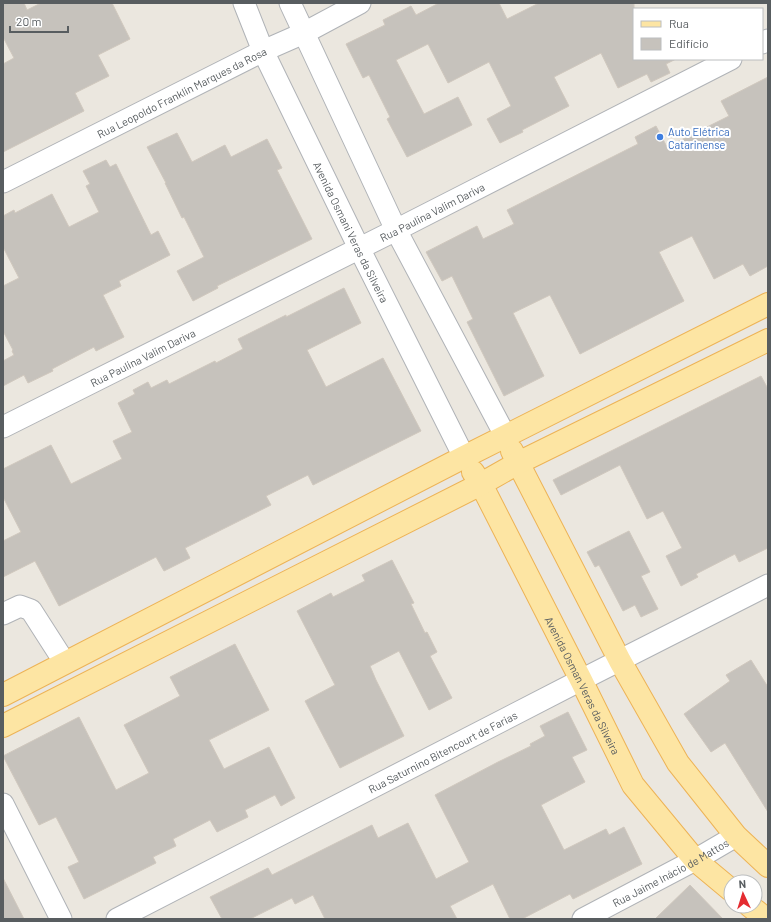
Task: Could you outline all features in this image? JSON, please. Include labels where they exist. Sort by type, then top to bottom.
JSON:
[{"type":"main road","points":[[3,695],[464,458],[768,304]]},
{"type":"main road","points":[[3,726],[481,484],[518,463],[768,340]]},
{"type":"main road","points":[[506,437],[620,661],[678,763],[736,836],[768,866]]},
{"type":"main road","name":"Avenida Osman Veras da Silveira","points":[[464,458],[481,484],[633,784],[695,860],[723,883]]},
{"type":"street","name":"Avenida Osmani Veras da Silveira","points":[[244,3],[263,51],[464,458]]},
{"type":"street","points":[[290,3],[396,230],[506,437]]},
{"type":"street","name":"Rua Leopoldo Franklin Marques da Rosa","points":[[3,182],[263,51],[304,33],[360,3]]},
{"type":"street","name":"Rua Paulina Valim Dariva","points":[[3,427],[396,230],[729,60]]},
{"type":"street","name":"Rua Saturnino Bitencourt de Farias","points":[[117,919],[768,585]]},
{"type":"street","points":[[3,614],[20,606],[31,610],[65,663]]},
{"type":"street","points":[[3,804],[61,919]]},
{"type":"street","name":"Rua Jaime Inácio de Mattos","points":[[583,919],[695,860],[736,836]]},
{"type":"building","points":[[3,3],[24,3],[27,10],[41,3],[112,3],[130,39],[98,55],[109,76],[75,93],[84,111],[3,152],[3,64],[14,58],[3,37]]},
{"type":"building","points":[[439,3],[499,3],[507,19],[539,3],[634,3],[633,60],[674,60],[666,64],[670,73],[651,82],[647,74],[618,88],[601,53],[554,77],[569,106],[500,143],[487,119],[511,106],[489,62],[448,83],[428,44],[396,60],[424,114],[458,97],[472,125],[407,157],[387,119],[390,117],[369,75],[363,78],[346,44],[385,25],[383,20],[411,6],[416,15]]},
{"type":"building","points":[[768,77],[768,266],[750,276],[743,264],[714,279],[692,236],[659,252],[684,301],[580,354],[550,295],[513,313],[544,376],[504,396],[467,322],[473,319],[452,276],[442,281],[426,252],[477,226],[483,239],[514,224],[507,210],[638,144],[635,137],[656,126],[667,147],[729,116],[721,101]]},
{"type":"building","points":[[177,133],[192,162],[225,145],[231,157],[267,139],[282,168],[277,170],[312,239],[217,286],[218,288],[193,301],[177,271],[204,257],[184,217],[182,218],[147,147]]},
{"type":"building","points":[[106,160],[110,167],[116,164],[151,235],[158,231],[170,255],[119,281],[121,286],[103,295],[124,337],[96,351],[94,347],[52,369],[53,371],[28,383],[24,375],[3,386],[3,361],[14,355],[3,331],[3,286],[19,278],[3,247],[3,216],[14,210],[15,213],[52,194],[69,227],[99,212],[86,186],[90,184],[83,171]]},
{"type":"building","points":[[344,288],[361,323],[307,350],[326,387],[383,358],[421,431],[313,485],[308,475],[266,496],[271,505],[185,548],[190,558],[164,571],[156,557],[59,606],[35,561],[3,577],[3,541],[21,532],[3,497],[3,469],[51,445],[71,484],[122,459],[113,441],[132,432],[118,403],[135,394],[133,390],[148,382],[151,388],[167,380],[169,384],[215,361],[216,363],[243,349],[238,339]]},
{"type":"building","points":[[761,376],[768,389],[768,548],[739,562],[735,554],[696,574],[698,577],[681,586],[666,556],[682,548],[663,511],[647,519],[620,465],[561,495],[553,480]]},
{"type":"building","points":[[629,531],[650,572],[641,576],[658,609],[641,617],[635,605],[623,611],[599,565],[595,567],[587,552]]},
{"type":"building","points":[[392,560],[414,603],[411,604],[425,633],[427,632],[437,652],[430,656],[452,698],[429,710],[399,651],[370,666],[404,736],[340,768],[305,701],[335,685],[297,611],[331,593],[333,597],[365,581],[362,575]]},
{"type":"building","points":[[235,644],[269,710],[209,740],[224,769],[269,747],[295,798],[281,806],[275,795],[245,810],[248,817],[217,832],[210,820],[173,839],[176,846],[153,857],[156,863],[84,899],[68,867],[79,862],[56,817],[39,825],[3,756],[79,717],[116,790],[149,773],[124,725],[180,696],[170,677]]},
{"type":"building","points":[[751,660],[768,687],[768,812],[725,743],[711,752],[684,714],[730,681],[726,675]]},
{"type":"building","points":[[568,712],[587,750],[572,757],[585,782],[541,805],[564,850],[606,829],[609,835],[624,827],[642,864],[573,899],[570,894],[522,919],[510,919],[493,884],[450,906],[457,919],[325,919],[313,895],[295,904],[292,898],[250,919],[222,919],[210,897],[268,868],[272,875],[372,825],[378,838],[408,823],[436,879],[469,862],[435,795],[531,746],[530,744],[545,736],[540,726]]},
{"type":"building","points":[[3,878],[24,919],[3,919]]},
{"type":"building","points":[[690,885],[723,919],[655,919]]},
{"type":"place","name":"Auto Elétrica Catarinense","points":[[660,137]]}]
